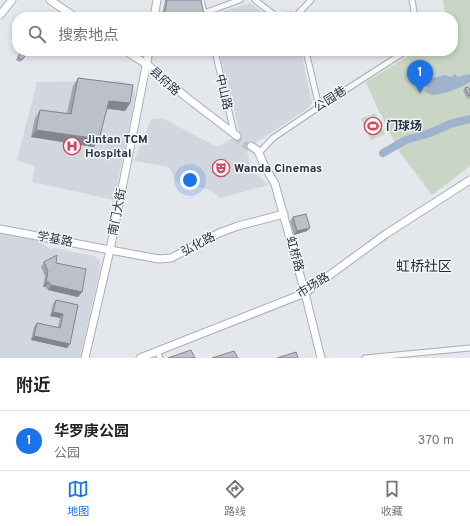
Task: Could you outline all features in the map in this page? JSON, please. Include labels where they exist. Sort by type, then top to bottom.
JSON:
[{"type":"street","points":[[0,15],[12,0]]},
{"type":"street","points":[[50,0],[68,12]]},
{"type":"street","points":[[155,12],[157,0]]},
{"type":"street","points":[[201,0],[204,12]]},
{"type":"street","points":[[212,12],[240,0]]},
{"type":"street","points":[[255,0],[271,12]]},
{"type":"street","points":[[300,12],[311,0]]},
{"type":"street","points":[[412,0],[414,12]]},
{"type":"street","name":"县府路","points":[[134,56],[147,65],[185,99],[235,135]]},
{"type":"street","name":"南门大街","points":[[85,358],[110,250],[148,56]]},
{"type":"street","name":"中山路","points":[[216,56],[235,135]]},
{"type":"street","points":[[307,56],[319,107]]},
{"type":"street","name":"公园巷","points":[[259,153],[273,138],[398,56]]},
{"type":"street","points":[[251,147],[259,153]]},
{"type":"street","name":"虹桥路","points":[[259,153],[275,184],[322,358]]},
{"type":"street","name":"市场路","points":[[140,358],[158,355],[305,293],[386,234],[470,180]]},
{"type":"street","name":"弘化路","points":[[110,250],[159,258],[171,258],[219,233],[238,226],[284,214]]},
{"type":"street","name":"学基路","points":[[0,229],[110,250]]},
{"type":"street","points":[[366,358],[470,348]]},
{"type":"shaded area","points":[[250,3],[262,12],[221,12]]},
{"type":"shaded area","points":[[220,56],[302,56],[312,103],[307,109],[252,145],[247,153],[251,168],[268,185],[221,198],[208,189],[177,182],[169,167],[134,161],[151,119],[162,118],[217,147],[236,136],[239,131]]},
{"type":"shaded area","name":"Jintan TCM Hospital","points":[[122,81],[130,84],[134,90],[135,98],[114,200],[32,182],[35,166],[17,160],[37,82]]},
{"type":"shaded area","points":[[0,233],[40,241],[51,250],[54,248],[94,256],[99,260],[101,264],[100,270],[80,358],[0,358]]},
{"type":"green space","points":[[443,0],[470,0],[470,166],[432,195],[399,151],[366,82],[408,56],[458,56],[458,12],[445,12]]},
{"type":"green space","name":"门球场","points":[[375,113],[385,134],[371,140],[361,119]]},
{"type":"water","points":[[455,74],[457,77],[470,74],[470,82],[445,93],[431,95],[425,92],[427,87],[425,87],[421,81],[445,75],[451,77]]},
{"type":"building","points":[[167,0],[201,0],[204,12],[165,12]]},
{"type":"building","points":[[18,56],[25,56],[22,60]]},
{"type":"building","points":[[78,78],[133,85],[130,103],[109,101],[99,139],[36,130],[40,110],[71,114]]},
{"type":"building","points":[[468,87],[470,90],[469,96],[465,88]]},
{"type":"building","points":[[306,214],[310,228],[297,231],[293,217]]},
{"type":"building","points":[[57,255],[56,263],[86,269],[82,292],[51,285],[49,282],[46,282],[48,271],[44,262]]},
{"type":"building","points":[[56,300],[78,305],[70,344],[34,336],[37,323],[60,328],[63,314],[53,312]]},
{"type":"building","points":[[191,350],[195,358],[168,358]]},
{"type":"building","points":[[234,351],[238,358],[212,358]]},
{"type":"building","points":[[296,352],[298,358],[277,358]]},
{"type":"waterway","points":[[383,153],[406,140],[430,133],[450,124],[470,119]]},
{"type":"tunnel","points":[[235,137],[250,148]]},
{"type":"place","name":"华罗庚公园","points":[[420,93]]},
{"type":"place","name":"门球场","points":[[373,126]]},
{"type":"place","name":"Jintan TCM Hospital","points":[[72,146]]},
{"type":"place","name":"Wanda Cinemas","points":[[221,168]]},
{"type":"district","name":"虹桥社区","points":[[424,266]]}]
